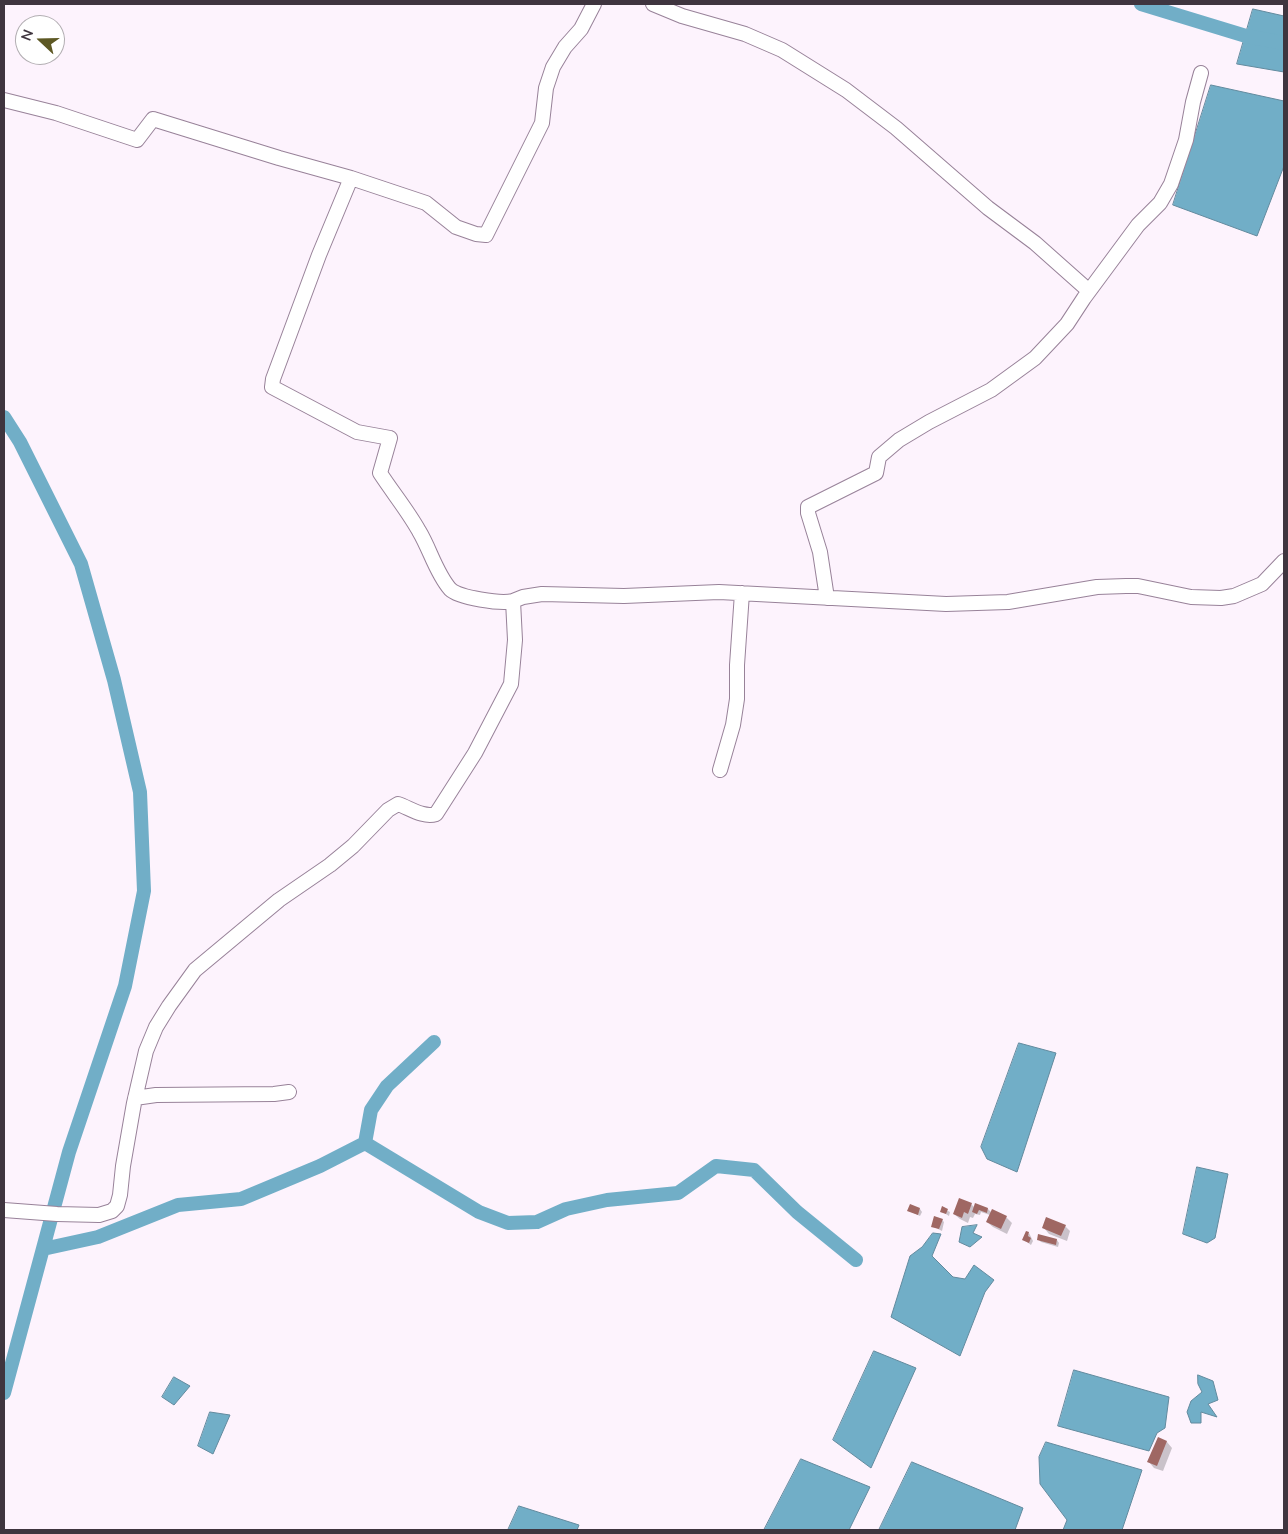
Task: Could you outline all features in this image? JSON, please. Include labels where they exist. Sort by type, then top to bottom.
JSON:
[{"type":"street","points":[[4,100],[56,113],[137,140],[153,118],[279,158],[351,178],[426,203],[456,227],[476,234],[486,235],[542,124],[546,88],[553,67],[565,47],[581,29],[594,4]]},
{"type":"street","points":[[653,4],[682,16],[745,34],[782,50],[846,90],[896,128],[988,208],[1024,235],[1089,291]]},
{"type":"street","points":[[827,598],[820,552],[808,513],[808,507],[876,473],[878,457],[899,440],[929,422],[992,390],[1035,358],[1067,324],[1138,225],[1160,204],[1171,184],[1186,140],[1193,102],[1201,74]]},
{"type":"street","points":[[351,178],[301,302],[273,379],[272,387],[357,432],[390,438],[380,474],[419,530],[451,590],[459,594],[504,603],[542,594],[595,596],[719,592],[946,604],[1008,602],[1097,588],[1138,586],[1191,597],[1221,598],[1234,596],[1262,584],[1284,561]]},
{"type":"street","points":[[720,770],[737,699],[737,656],[742,593]]},
{"type":"street","points":[[7,1210],[99,1215],[112,1211],[117,1206],[135,1098],[146,1051],[156,1027],[195,970],[278,900],[330,865],[394,805],[404,806],[431,816],[436,814],[475,753],[511,684],[515,640],[513,601]]},
{"type":"street","points":[[135,1098],[156,1095],[274,1094],[289,1092]]},
{"type":"water","points":[[1253,9],[1284,16],[1284,72],[1237,64]]},
{"type":"water","points":[[1211,85],[1284,101],[1284,166],[1257,236],[1173,205]]},
{"type":"water","points":[[1019,1043],[1056,1053],[1017,1172],[987,1159],[981,1147]]},
{"type":"water","points":[[1197,1167],[1228,1174],[1215,1238],[1207,1243],[1183,1234]]},
{"type":"water","points":[[977,1225],[973,1233],[982,1237],[970,1247],[959,1242],[962,1227]]},
{"type":"water","points":[[933,1233],[941,1234],[932,1256],[953,1277],[965,1279],[974,1265],[994,1280],[985,1292],[960,1356],[891,1317],[910,1256],[922,1247]]},
{"type":"water","points":[[874,1351],[916,1368],[871,1468],[833,1440]]},
{"type":"water","points":[[1074,1370],[1169,1397],[1165,1428],[1157,1433],[1149,1451],[1058,1426]]},
{"type":"water","points":[[1198,1375],[1213,1381],[1218,1400],[1208,1404],[1217,1417],[1201,1412],[1201,1423],[1191,1423],[1187,1412],[1191,1401],[1202,1392],[1198,1384]]},
{"type":"water","points":[[174,1377],[190,1386],[174,1405],[162,1397]]},
{"type":"water","points":[[210,1412],[230,1415],[213,1454],[198,1446]]},
{"type":"water","points":[[1046,1442],[1142,1470],[1122,1530],[1063,1530],[1067,1520],[1040,1484],[1039,1457]]},
{"type":"water","points":[[801,1459],[870,1487],[849,1530],[764,1530]]},
{"type":"water","points":[[912,1462],[1023,1508],[1015,1530],[879,1530]]},
{"type":"water","points":[[519,1506],[579,1525],[577,1530],[508,1530]]},
{"type":"building","points":[[959,1198],[972,1203],[968,1214],[964,1212],[962,1218],[953,1214]]},
{"type":"building","points":[[975,1203],[988,1208],[987,1213],[979,1210],[977,1214],[972,1212]]},
{"type":"building","points":[[910,1204],[920,1208],[918,1215],[907,1211]]},
{"type":"building","points":[[942,1206],[948,1209],[946,1214],[940,1212]]},
{"type":"building","points":[[992,1209],[1007,1216],[1001,1229],[986,1222]]},
{"type":"building","points":[[934,1216],[943,1219],[939,1229],[931,1227]]},
{"type":"building","points":[[1046,1217],[1066,1225],[1061,1236],[1042,1228]]},
{"type":"building","points":[[1026,1231],[1029,1232],[1028,1236],[1031,1238],[1029,1243],[1022,1240]]},
{"type":"building","points":[[1038,1234],[1057,1239],[1056,1245],[1037,1240]]},
{"type":"building","points":[[1158,1437],[1167,1441],[1157,1466],[1147,1462]]},
{"type":"waterway","points":[[1141,4],[1246,36],[1284,43]]},
{"type":"waterway","points":[[4,417],[20,442],[81,564],[114,680],[140,792],[144,891],[125,986],[69,1152],[4,1393]]},
{"type":"waterway","points":[[365,1143],[371,1110],[387,1086],[434,1042]]},
{"type":"waterway","points":[[43,1249],[98,1237],[178,1205],[241,1199],[320,1166],[365,1143],[479,1212],[508,1223],[537,1222],[566,1209],[607,1200],[678,1193],[716,1166],[754,1170],[797,1212],[856,1260]]}]
